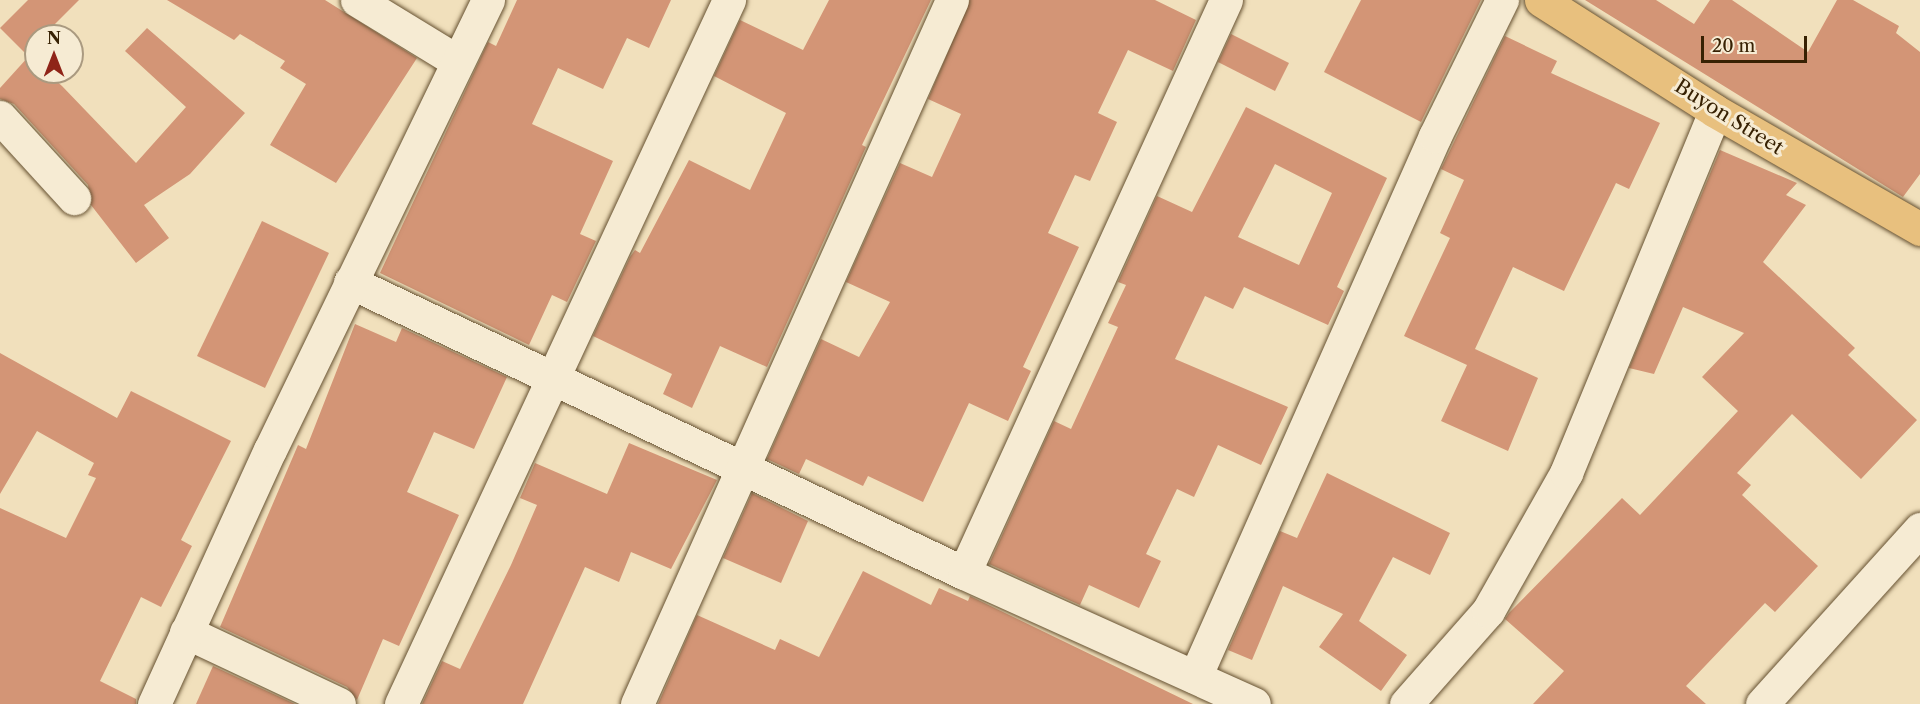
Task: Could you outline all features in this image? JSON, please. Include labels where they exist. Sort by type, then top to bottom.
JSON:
[{"type":"main road","name":"Buyon Street","points":[[1541,0],[1714,111],[1920,229]]},
{"type":"street","points":[[357,0],[457,61]]},
{"type":"street","points":[[154,704],[350,282],[488,0]]},
{"type":"street","points":[[401,704],[729,0]]},
{"type":"street","points":[[637,704],[745,471],[952,0]]},
{"type":"street","points":[[964,573],[1226,0]]},
{"type":"street","points":[[1195,677],[1425,157],[1502,0]]},
{"type":"street","points":[[1406,704],[1488,611],[1566,473],[1714,111]]},
{"type":"street","points":[[0,117],[74,198]]},
{"type":"street","points":[[350,282],[745,471],[1254,704]]},
{"type":"street","points":[[1762,704],[1920,529]]},
{"type":"street","points":[[186,632],[339,704]]},
{"type":"building","points":[[28,0],[79,0],[55,24],[24,24],[24,52],[0,28]]},
{"type":"building","points":[[167,0],[325,0],[417,58],[336,183],[270,145],[306,84],[280,68],[285,61],[240,34],[234,40]]},
{"type":"building","points":[[517,0],[671,0],[649,48],[627,38],[603,89],[558,68],[532,124],[613,161],[580,234],[596,241],[567,302],[552,295],[529,345],[380,273],[488,42],[496,46]]},
{"type":"building","points":[[829,0],[931,0],[862,145],[866,147],[767,367],[720,346],[692,408],[663,394],[672,374],[593,336],[630,257],[635,250],[640,253],[689,160],[750,190],[786,113],[714,76],[740,20],[803,50]]},
{"type":"building","points":[[970,0],[1155,0],[1196,20],[1173,71],[1128,50],[1098,113],[1117,122],[1090,181],[1075,175],[1048,233],[1079,247],[1023,367],[1031,371],[1008,421],[969,403],[923,502],[868,476],[863,486],[806,459],[799,474],[767,459],[821,339],[859,357],[890,302],[846,282],[900,163],[932,177],[961,114],[928,99]]},
{"type":"building","points":[[1361,0],[1481,0],[1421,122],[1324,72]]},
{"type":"building","points":[[1585,0],[1656,0],[1694,24],[1710,0],[1732,0],[1808,52],[1837,0],[1853,0],[1899,26],[1896,33],[1920,52],[1920,174],[1903,197]]},
{"type":"building","points":[[147,28],[245,113],[190,174],[144,205],[169,238],[136,263],[91,205],[88,185],[14,104],[0,99],[0,88],[24,62],[24,84],[60,84],[136,163],[186,107],[125,51]]},
{"type":"building","points":[[1231,34],[1289,63],[1275,91],[1218,62]]},
{"type":"building","points":[[1505,36],[1557,61],[1551,73],[1660,123],[1629,189],[1616,183],[1564,291],[1513,267],[1475,349],[1538,378],[1508,451],[1441,421],[1467,365],[1404,336],[1450,238],[1440,233],[1464,180],[1441,169]]},
{"type":"building","points":[[1246,107],[1387,178],[1337,287],[1344,291],[1328,325],[1244,287],[1233,309],[1205,296],[1175,359],[1288,407],[1261,465],[1218,445],[1194,497],[1177,489],[1146,554],[1161,561],[1139,608],[1089,585],[1080,605],[989,564],[1054,421],[1071,429],[1118,327],[1108,323],[1126,285],[1118,282],[1157,196],[1192,212]],"holes":[[[1275,164],[1332,193],[1299,265],[1238,237]]]},
{"type":"building","points":[[1720,150],[1797,183],[1786,195],[1806,205],[1763,262],[1855,348],[1848,355],[1917,420],[1861,479],[1792,414],[1737,473],[1751,485],[1742,495],[1818,566],[1775,612],[1765,603],[1686,686],[1706,704],[1533,704],[1564,671],[1505,619],[1509,613],[1622,498],[1640,515],[1738,411],[1702,377],[1744,333],[1683,307],[1654,374],[1629,368]]},
{"type":"building","points":[[262,221],[329,253],[265,388],[197,356]]},
{"type":"building","points":[[355,324],[396,342],[402,328],[507,377],[474,449],[434,432],[407,492],[459,515],[399,646],[383,639],[357,700],[347,687],[220,627],[298,445],[306,449]]},
{"type":"building","points":[[0,353],[117,418],[131,391],[231,441],[181,540],[192,546],[161,607],[141,597],[100,681],[136,699],[136,704],[0,704],[0,508],[66,538],[96,478],[88,475],[94,463],[37,431],[0,494]]},
{"type":"building","points":[[629,443],[717,480],[671,569],[631,552],[619,582],[585,567],[523,704],[422,704],[442,661],[460,669],[511,565],[537,505],[520,498],[535,463],[607,494]]},
{"type":"building","points":[[1327,473],[1450,533],[1430,575],[1393,557],[1359,621],[1407,655],[1381,691],[1319,647],[1343,614],[1283,586],[1252,660],[1228,650],[1280,531],[1297,538]]},
{"type":"building","points":[[752,493],[808,521],[781,583],[723,558]]},
{"type":"building","points":[[863,571],[931,605],[939,588],[968,601],[970,596],[1193,704],[658,704],[697,615],[775,650],[780,639],[819,657]]},
{"type":"building","points":[[213,666],[295,704],[196,704]]}]
